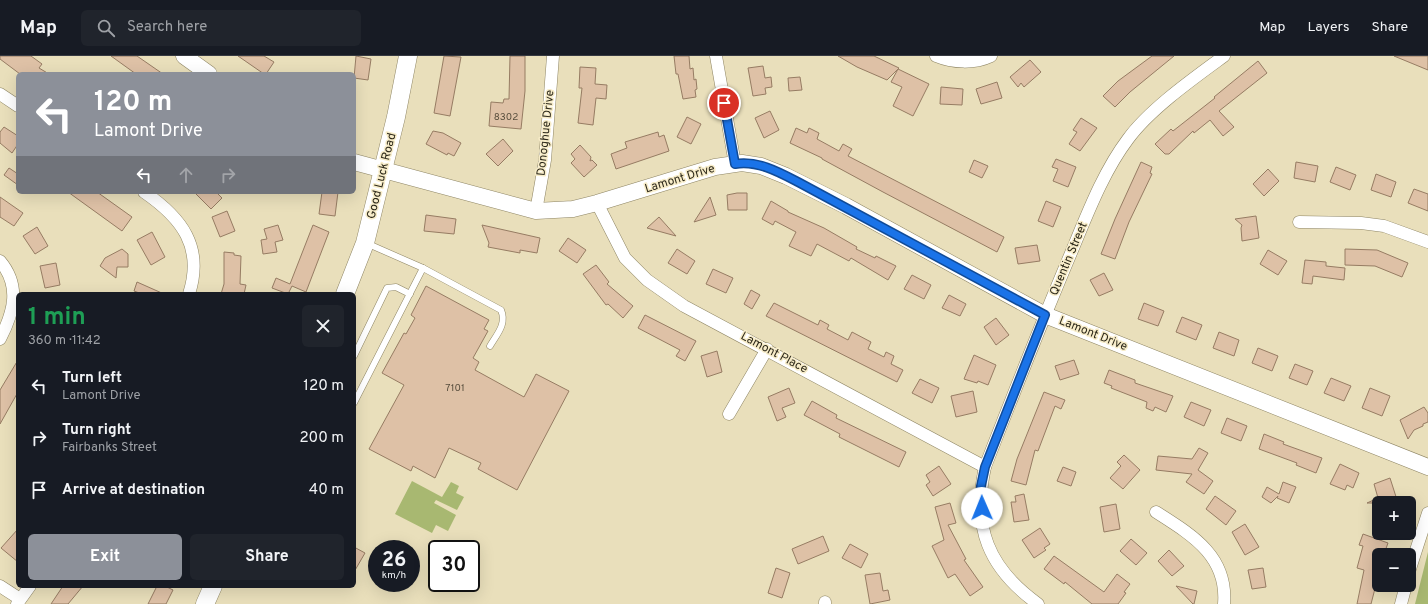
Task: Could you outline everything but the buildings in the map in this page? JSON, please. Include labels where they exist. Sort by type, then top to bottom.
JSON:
[{"type":"main road","name":"Good Luck Road","points":[[346,292],[365,243],[383,171],[408,56]]},
{"type":"main road","points":[[205,604],[212,588]]},
{"type":"street","points":[[184,56],[206,72]]},
{"type":"street","name":"Donoghue Drive","points":[[536,210],[545,160],[553,56]]},
{"type":"street","points":[[716,56],[735,164]]},
{"type":"street","points":[[936,56],[946,60],[963,61],[982,60],[991,56]]},
{"type":"street","name":"Quentin Street","points":[[1038,604],[1024,594],[1001,571],[991,554],[984,536],[981,486],[985,467],[1045,315],[1108,171],[1127,140],[1137,128],[1160,107],[1224,56]]},
{"type":"street","points":[[0,94],[16,105]]},
{"type":"street","name":"Lamont Drive","points":[[356,163],[383,171],[536,210],[573,209],[715,167],[751,163],[804,185],[1045,315],[1428,467]]},
{"type":"street","points":[[147,194],[168,210],[186,235],[194,253],[195,268],[189,292]]},
{"type":"street","name":"Lamont Place","points":[[597,203],[625,258],[647,280],[684,306],[985,467]]},
{"type":"street","points":[[1299,222],[1361,223],[1384,226],[1428,242]]},
{"type":"street","points":[[0,261],[12,280],[15,295],[13,308],[0,338]]},
{"type":"street","points":[[729,414],[767,350]]},
{"type":"street","points":[[1156,512],[1181,528],[1211,554],[1223,577],[1225,590],[1224,604]]},
{"type":"street","points":[[1416,550],[1428,513]]},
{"type":"street","points":[[0,586],[19,601],[29,588]]},
{"type":"street","points":[[1401,604],[1404,592]]},
{"type":"lane","points":[[365,243],[423,268],[501,310],[504,318],[503,325],[490,346]]},
{"type":"lane","points":[[356,399],[423,268]]},
{"type":"lane","points":[[356,352],[388,288],[396,288],[410,294]]},
{"type":"green space","points":[[412,481],[442,497],[451,482],[459,486],[456,493],[464,497],[457,510],[436,500],[434,503],[456,515],[448,531],[436,525],[432,533],[395,514]]},
{"type":"green space","points":[[1428,552],[1428,604],[1415,604]]},
{"type":"route","points":[[724,103],[735,164],[751,163],[786,176],[846,206],[1045,315],[985,467],[981,486],[982,508]]}]
